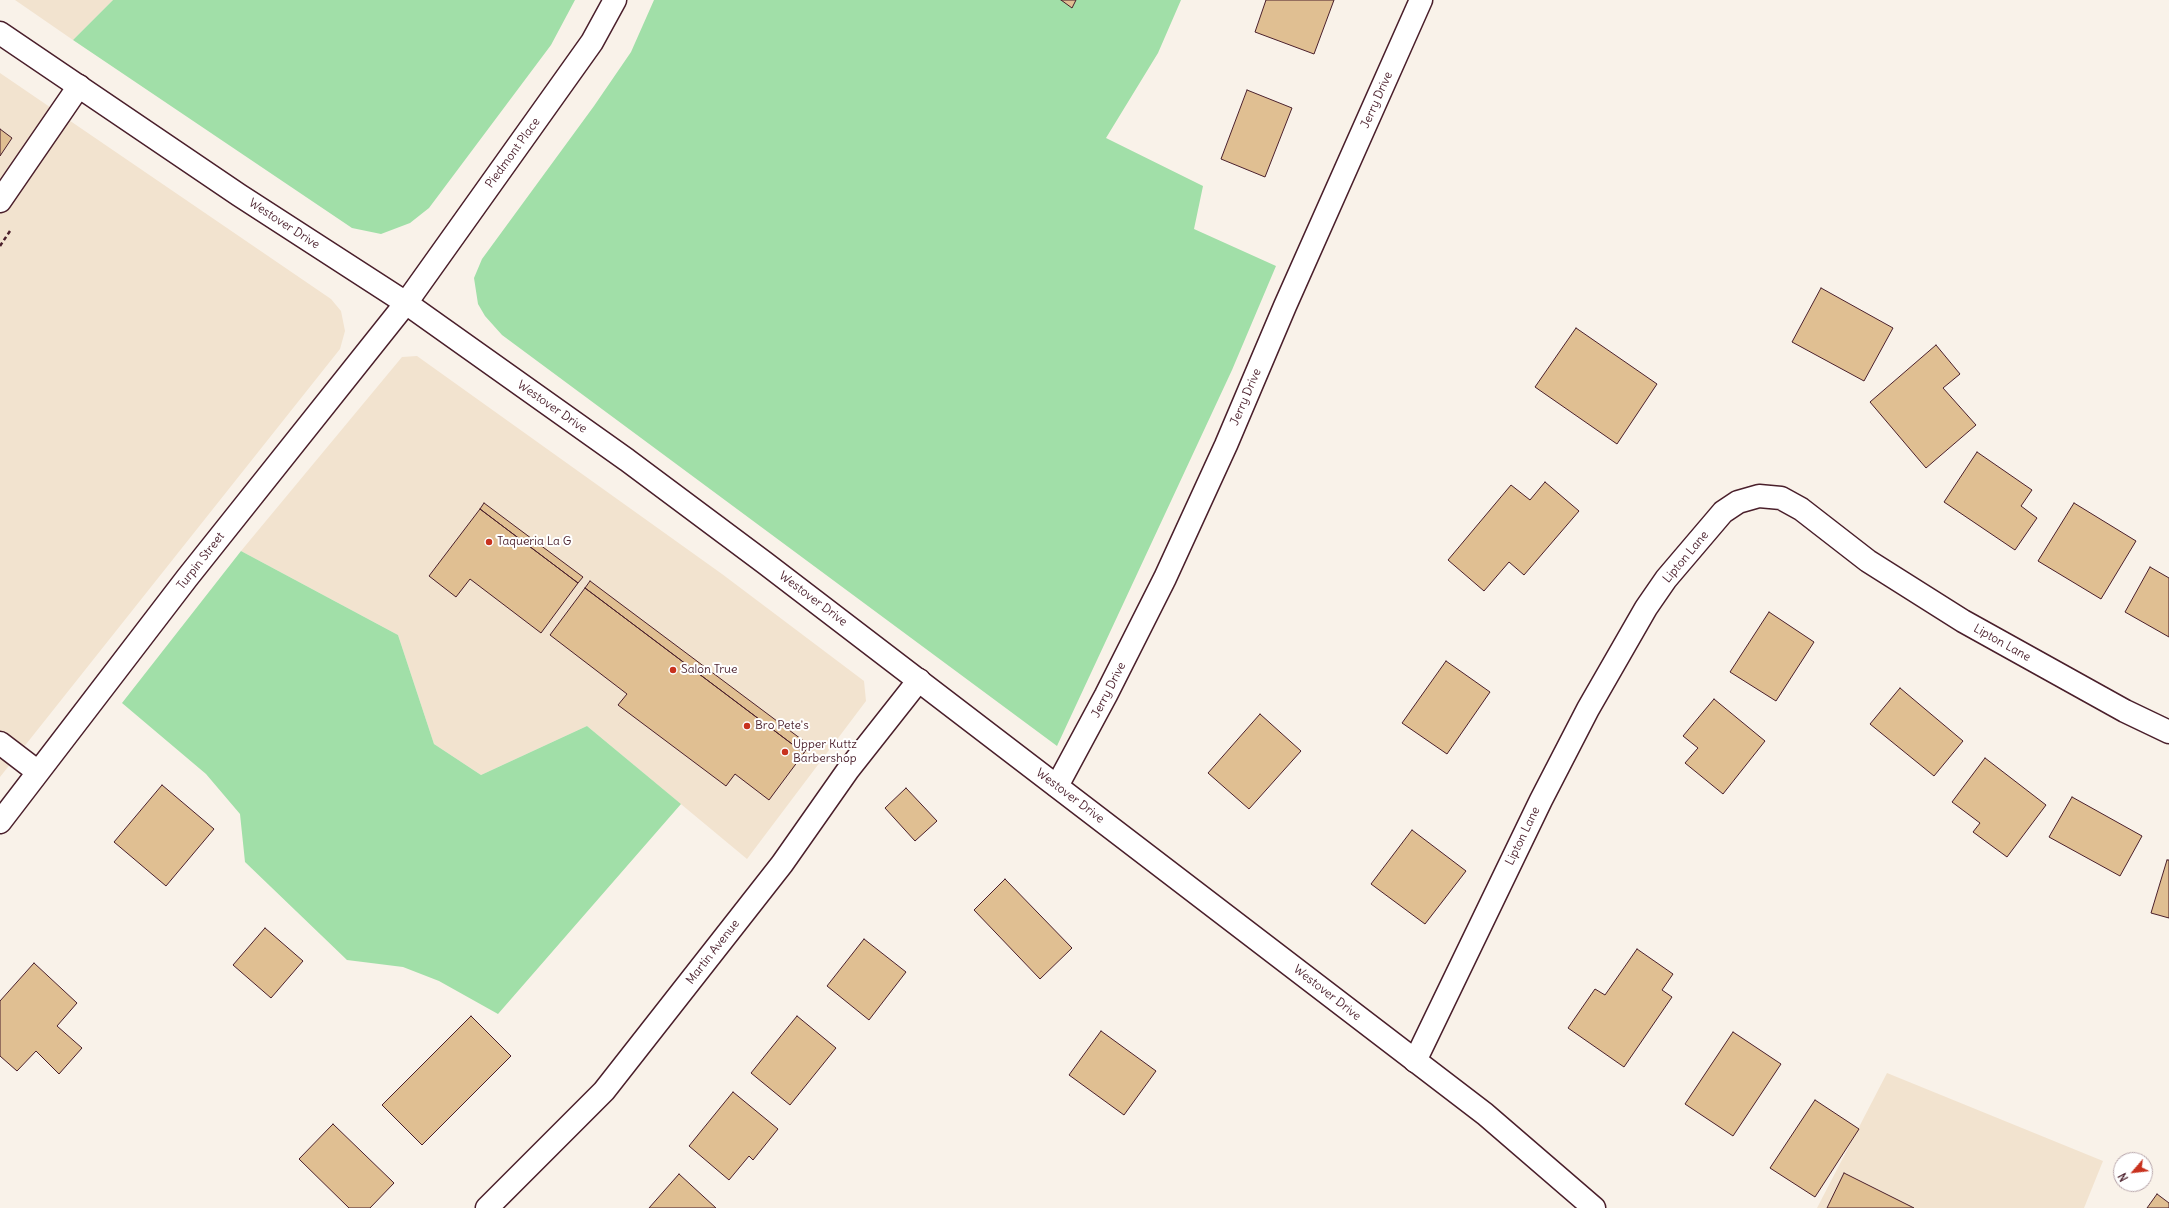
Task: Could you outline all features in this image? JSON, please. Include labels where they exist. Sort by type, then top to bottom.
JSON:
[{"type":"street","name":"Piedmont Place","points":[[406,302],[592,42],[615,0]]},
{"type":"street","name":"Jerry Drive","points":[[1057,786],[1106,695],[1165,578],[1226,445],[1285,306],[1421,0]]},
{"type":"street","name":"Westover Drive","points":[[0,33],[239,195],[406,302],[627,460],[919,680],[1485,1114],[1594,1208]]},
{"type":"street","points":[[0,201],[79,86]]},
{"type":"street","name":"Turpin Street","points":[[0,822],[186,578],[406,302]]},
{"type":"street","name":"Lipton Lane","points":[[1415,1061],[1541,800],[1588,709],[1642,615],[1666,580],[1723,512],[1738,502],[1759,496],[1781,498],[1801,509],[1868,561],[1963,621],[2125,711],[2169,732]]},
{"type":"street","name":"Martin Avenue","points":[[487,1208],[604,1091],[782,864],[848,770],[919,680]]},
{"type":"street","points":[[0,743],[38,772]]},
{"type":"shaded area","points":[[15,0],[113,0],[73,40]]},
{"type":"shaded area","points":[[0,73],[331,299],[341,311],[345,331],[340,349],[0,777]]},
{"type":"shaded area","points":[[417,356],[722,574],[864,681],[866,701],[747,859],[587,726],[481,775],[434,744],[398,635],[241,551],[402,357]]},
{"type":"shaded area","points":[[1887,1073],[2103,1161],[2084,1208],[1817,1208]]},
{"type":"green space","points":[[113,0],[575,0],[551,45],[429,208],[410,223],[381,234],[352,228],[73,40]]},
{"type":"green space","points":[[654,0],[1181,0],[1158,53],[1106,138],[1203,186],[1194,229],[1276,266],[1232,370],[1057,746],[502,335],[485,316],[478,304],[474,278],[482,259],[594,106],[631,52]]},
{"type":"green space","points":[[241,551],[398,635],[434,744],[481,775],[587,726],[681,804],[498,1014],[439,981],[403,967],[347,960],[245,862],[240,814],[206,774],[122,703]]},
{"type":"building","points":[[1061,0],[1076,0],[1072,8]]},
{"type":"building","points":[[1266,0],[1334,0],[1314,54],[1255,32]]},
{"type":"building","points":[[1247,90],[1292,108],[1265,177],[1221,159]]},
{"type":"building","points":[[0,129],[12,138],[0,156]]},
{"type":"building","points":[[1821,288],[1893,328],[1864,381],[1792,342]]},
{"type":"building","points":[[1576,328],[1657,384],[1617,444],[1535,387]]},
{"type":"building","points":[[1936,345],[1960,374],[1943,388],[1976,425],[1926,468],[1870,402]]},
{"type":"building","points":[[1977,452],[2032,490],[2021,506],[2037,518],[2015,550],[1944,502]]},
{"type":"building","points":[[1545,482],[1579,511],[1524,575],[1509,562],[1484,591],[1448,560],[1511,485],[1530,500]]},
{"type":"building","points":[[484,503],[583,577],[578,583],[480,509]]},
{"type":"building","points":[[2074,503],[2136,541],[2101,599],[2038,561]]},
{"type":"building","name":"Taqueria La G","points":[[480,509],[578,583],[541,633],[470,579],[456,597],[429,576]]},
{"type":"building","points":[[2150,567],[2169,578],[2169,637],[2125,612]]},
{"type":"building","points":[[590,581],[809,745],[804,753],[585,588]]},
{"type":"building","points":[[585,588],[804,753],[769,800],[735,774],[726,786],[618,705],[627,694],[550,635]]},
{"type":"building","points":[[1769,612],[1814,642],[1776,701],[1730,672]]},
{"type":"building","points":[[1446,661],[1490,692],[1447,754],[1402,723]]},
{"type":"building","points":[[1900,688],[1963,741],[1934,776],[1870,724]]},
{"type":"building","points":[[1714,699],[1765,741],[1723,794],[1685,763],[1698,748],[1683,736]]},
{"type":"building","points":[[1260,714],[1301,751],[1249,809],[1208,773]]},
{"type":"building","points":[[1985,758],[2046,805],[2007,857],[1973,832],[1980,823],[1952,802]]},
{"type":"building","points":[[162,785],[214,829],[166,886],[114,842]]},
{"type":"building","points":[[906,788],[937,821],[915,841],[885,808]]},
{"type":"building","points":[[2072,797],[2142,836],[2120,876],[2049,837]]},
{"type":"building","points":[[1412,830],[1466,871],[1425,924],[1371,884]]},
{"type":"building","points":[[2167,860],[2169,860],[2169,918],[2151,913]]},
{"type":"building","points":[[1005,879],[1072,948],[1040,979],[974,910]]},
{"type":"building","points":[[265,928],[303,961],[271,998],[233,965]]},
{"type":"building","points":[[864,939],[906,972],[869,1020],[827,986]]},
{"type":"building","points":[[1637,949],[1673,974],[1662,990],[1672,997],[1624,1067],[1568,1028],[1595,989],[1605,995]]},
{"type":"building","points":[[34,963],[77,1003],[57,1026],[82,1048],[59,1074],[36,1051],[17,1071],[0,1056],[0,1001]]},
{"type":"building","points":[[471,1016],[511,1056],[422,1145],[382,1105]]},
{"type":"building","points":[[797,1016],[836,1048],[790,1105],[751,1073]]},
{"type":"building","points":[[1101,1031],[1156,1071],[1124,1115],[1069,1075]]},
{"type":"building","points":[[1733,1032],[1781,1064],[1733,1136],[1685,1104]]},
{"type":"building","points":[[733,1092],[778,1129],[753,1160],[749,1156],[729,1180],[689,1146]]},
{"type":"building","points":[[1815,1100],[1859,1129],[1815,1197],[1770,1168]]},
{"type":"building","points":[[333,1124],[394,1183],[370,1208],[349,1208],[299,1159]]},
{"type":"building","points":[[1844,1173],[1914,1208],[1827,1208]]},
{"type":"building","points":[[679,1174],[716,1208],[649,1208]]},
{"type":"building","points":[[2157,1194],[2169,1203],[2169,1208],[2147,1208]]},
{"type":"place","name":"Taqueria La G","points":[[489,542]]},
{"type":"place","name":"Salon True","points":[[673,670]]},
{"type":"place","name":"Bro Pete's","points":[[747,726]]},
{"type":"place","name":"Upper Kuttz Barbershop","points":[[785,752]]}]
